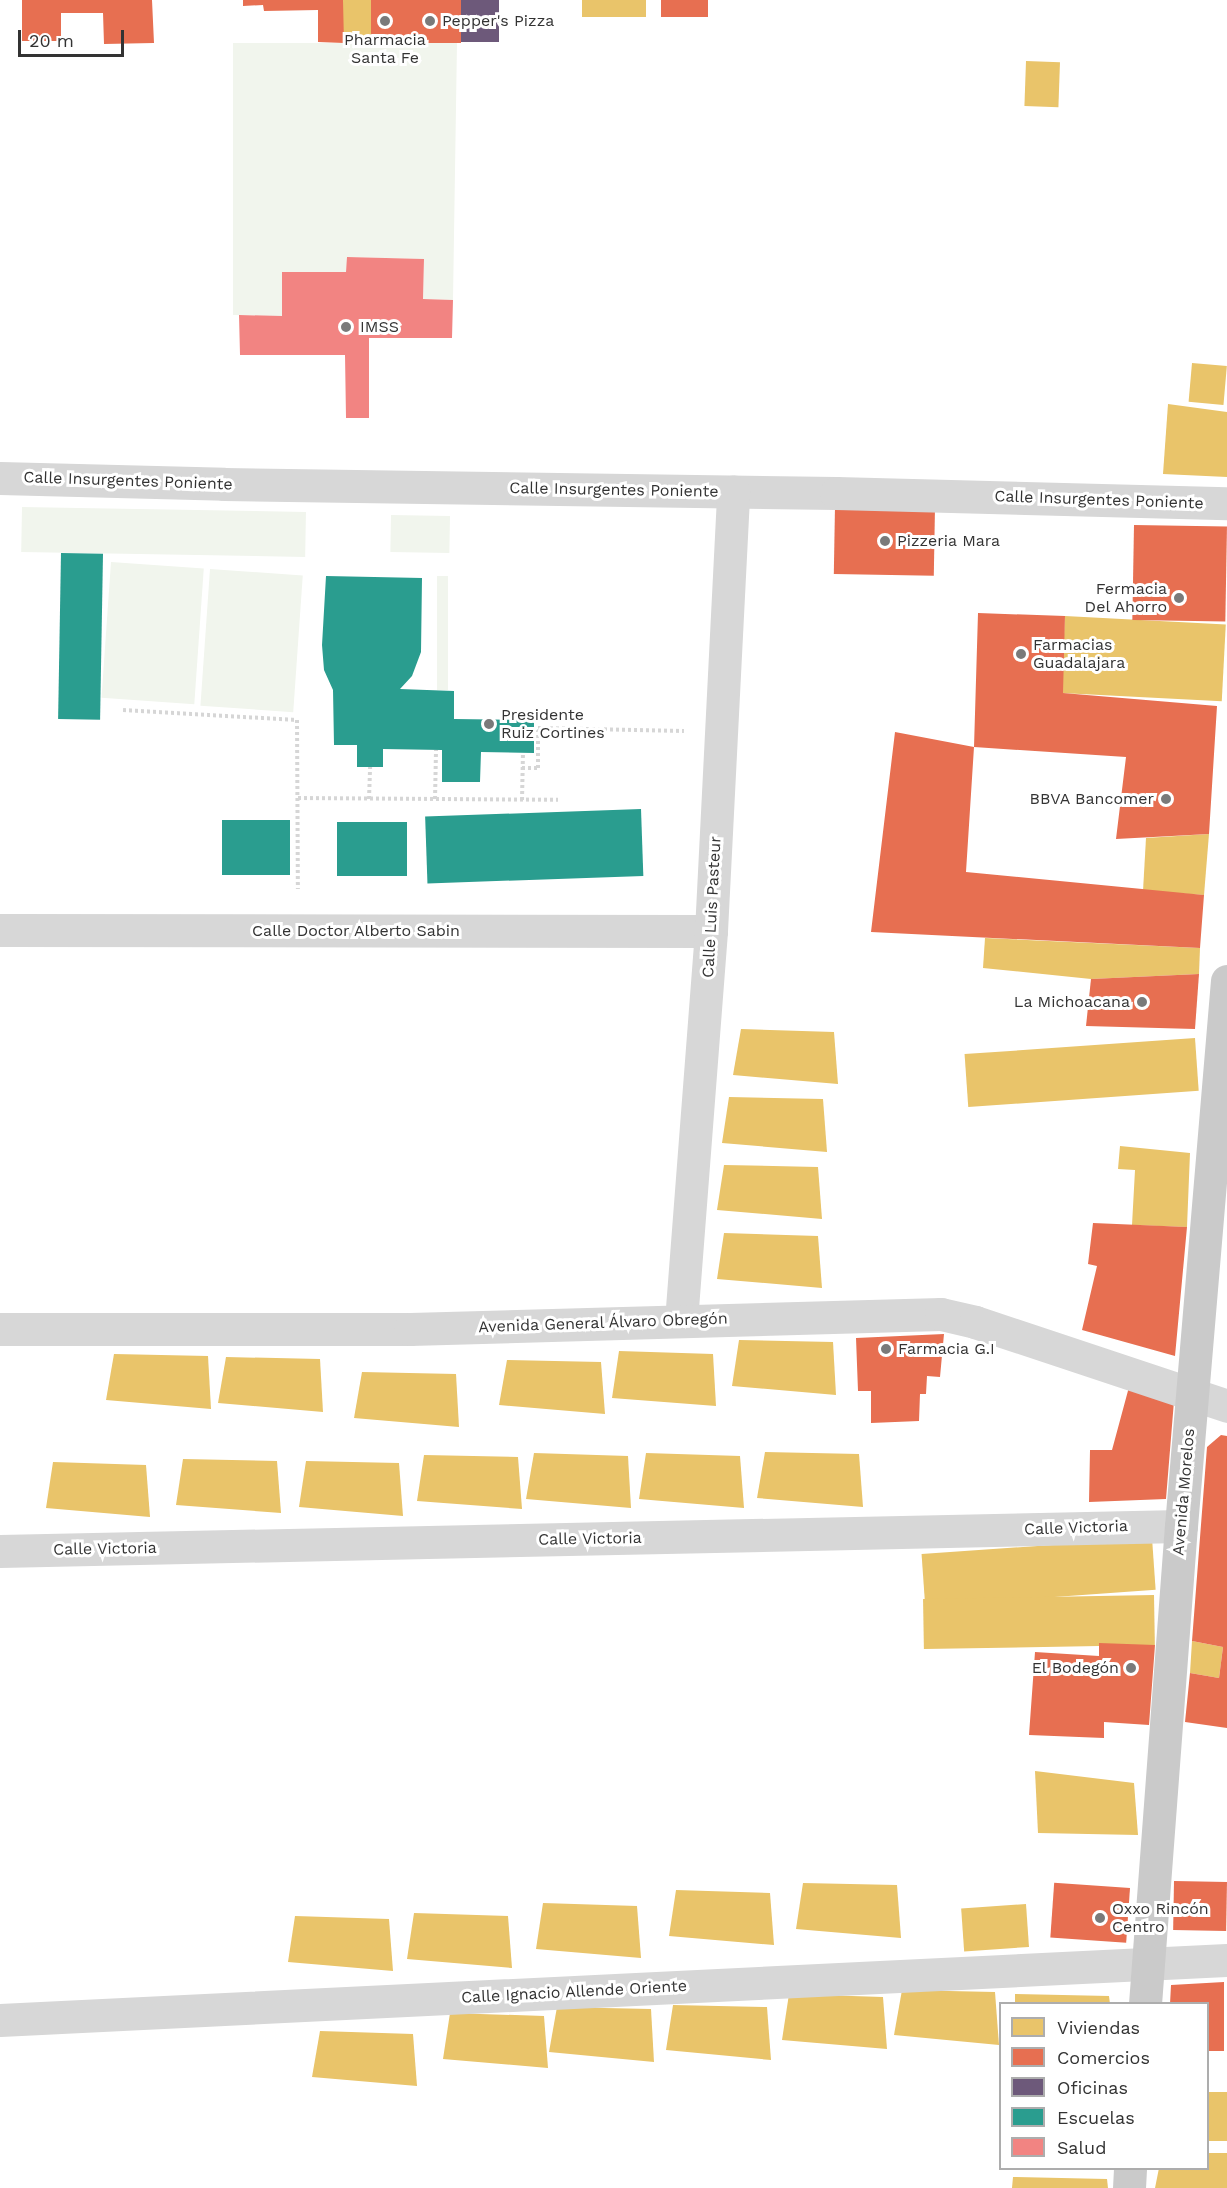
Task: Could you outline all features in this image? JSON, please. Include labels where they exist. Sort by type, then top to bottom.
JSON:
[{"type":"main road","name":"Avenida Morelos","points":[[1145,2002],[1181,1526],[1227,981]]},
{"type":"main road","points":[[1129,2188],[1131,2170]]},
{"type":"street","name":"Calle Insurgentes Poniente","points":[[0,477],[1227,503]]},
{"type":"street","name":"Calle Luis Pasteur","points":[[681,1321],[711,931],[733,492]]},
{"type":"street","name":"Calle Doctor Alberto Sabin","points":[[0,930],[711,931]]},
{"type":"street","name":"Avenida General Álvaro Obregón","points":[[0,1329],[410,1329],[941,1314],[975,1322],[1227,1406]]},
{"type":"street","name":"Calle Victoria","points":[[0,1551],[1181,1526]]},
{"type":"street","name":"Calle Ignacio Allende Oriente","points":[[0,2020],[1227,1960]]},
{"type":"path","points":[[123,710],[297,720],[298,888]]},
{"type":"path","points":[[522,768],[538,768],[538,728],[684,731]]},
{"type":"path","points":[[435,750],[435,799]]},
{"type":"path","points":[[522,800],[523,753]]},
{"type":"path","points":[[369,799],[370,767]]},
{"type":"path","points":[[298,798],[558,800]]},
{"type":"shaded area","points":[[233,43],[457,43],[453,300],[423,299],[424,259],[348,257],[346,272],[282,316],[233,315]]},
{"type":"shaded area","points":[[22,507],[306,512],[305,557],[21,552]]},
{"type":"shaded area","points":[[391,515],[450,516],[449,553],[390,552]]},
{"type":"shaded area","points":[[111,562],[204,568],[194,704],[102,698]]},
{"type":"shaded area","points":[[210,569],[303,575],[293,712],[200,706]]},
{"type":"shaded area","points":[[437,576],[448,576],[448,690],[437,690]]},
{"type":"building: Viviendas","points":[[343,0],[371,0],[371,43],[343,43]]},
{"type":"building: Viviendas","points":[[582,0],[646,0],[646,17],[582,17]]},
{"type":"building: Viviendas","points":[[1026,61],[1060,62],[1058,107],[1024,106]]},
{"type":"building: Viviendas","points":[[1192,363],[1227,366],[1223,405],[1189,402]]},
{"type":"building: Viviendas","points":[[1168,404],[1227,412],[1227,477],[1163,474]]},
{"type":"building: Viviendas","points":[[1065,616],[1226,624],[1222,701],[1061,693]]},
{"type":"building: Viviendas","points":[[1209,834],[1204,895],[1143,891],[1146,838]]},
{"type":"building: Viviendas","points":[[985,938],[1200,948],[1199,974],[1091,979],[983,968]]},
{"type":"building: Viviendas","points":[[741,1029],[834,1032],[838,1084],[733,1075]]},
{"type":"building: Viviendas","points":[[1195,1038],[1199,1091],[968,1107],[965,1054]]},
{"type":"building: Viviendas","points":[[729,1097],[823,1099],[827,1152],[722,1143]]},
{"type":"building: Viviendas","points":[[1120,1146],[1190,1153],[1187,1227],[1132,1225],[1135,1170],[1118,1169]]},
{"type":"building: Viviendas","points":[[724,1165],[818,1167],[822,1219],[717,1210]]},
{"type":"building: Viviendas","points":[[724,1233],[818,1236],[822,1288],[717,1279]]},
{"type":"building: Viviendas","points":[[739,1340],[833,1342],[836,1395],[732,1386]]},
{"type":"building: Viviendas","points":[[619,1351],[713,1354],[716,1406],[612,1398]]},
{"type":"building: Viviendas","points":[[114,1354],[208,1356],[211,1409],[106,1400]]},
{"type":"building: Viviendas","points":[[226,1357],[320,1359],[323,1412],[218,1403]]},
{"type":"building: Viviendas","points":[[507,1360],[601,1362],[605,1414],[499,1405]]},
{"type":"building: Viviendas","points":[[362,1372],[456,1374],[459,1427],[354,1418]]},
{"type":"building: Viviendas","points":[[765,1452],[859,1454],[863,1507],[757,1498]]},
{"type":"building: Viviendas","points":[[534,1453],[628,1456],[631,1508],[526,1499]]},
{"type":"building: Viviendas","points":[[646,1453],[740,1456],[744,1508],[639,1499]]},
{"type":"building: Viviendas","points":[[424,1455],[518,1457],[522,1509],[417,1501]]},
{"type":"building: Viviendas","points":[[183,1459],[277,1461],[281,1513],[176,1505]]},
{"type":"building: Viviendas","points":[[306,1461],[399,1463],[403,1516],[299,1507]]},
{"type":"building: Viviendas","points":[[53,1462],[146,1465],[150,1517],[46,1508]]},
{"type":"building: Viviendas","points":[[1152,1538],[1156,1590],[925,1606],[922,1554]]},
{"type":"building: Viviendas","points":[[1154,1595],[1155,1645],[924,1649],[923,1599]]},
{"type":"building: Viviendas","points":[[1192,1641],[1223,1647],[1219,1678],[1190,1673]]},
{"type":"building: Viviendas","points":[[1035,1771],[1134,1783],[1138,1835],[1038,1833]]},
{"type":"building: Viviendas","points":[[803,1883],[897,1885],[901,1938],[796,1929]]},
{"type":"building: Viviendas","points":[[676,1890],[770,1893],[774,1945],[669,1936]]},
{"type":"building: Viviendas","points":[[543,1903],[637,1906],[641,1958],[536,1949]]},
{"type":"building: Viviendas","points":[[1026,1904],[1029,1947],[964,1951],[961,1909]]},
{"type":"building: Viviendas","points":[[414,1913],[508,1916],[512,1968],[407,1959]]},
{"type":"building: Viviendas","points":[[295,1916],[389,1919],[393,1971],[288,1962]]},
{"type":"building: Viviendas","points":[[902,1990],[995,1992],[999,2045],[894,2035]]},
{"type":"building: Viviendas","points":[[789,1994],[883,1997],[887,2049],[782,2040]]},
{"type":"building: Viviendas","points":[[1015,1994],[1109,1996],[1110,2002],[1015,2002]]},
{"type":"building: Viviendas","points":[[673,2005],[767,2007],[771,2060],[666,2050]]},
{"type":"building: Viviendas","points":[[557,2007],[651,2009],[654,2062],[549,2052]]},
{"type":"building: Viviendas","points":[[450,2013],[544,2016],[548,2068],[443,2059]]},
{"type":"building: Viviendas","points":[[320,2031],[413,2034],[417,2086],[312,2077]]},
{"type":"building: Viviendas","points":[[1209,2092],[1227,2092],[1227,2141],[1209,2141]]},
{"type":"building: Viviendas","points":[[1209,2153],[1227,2153],[1227,2188],[1155,2188],[1159,2170],[1209,2170]]},
{"type":"building: Viviendas","points":[[1013,2177],[1107,2179],[1108,2188],[1012,2188]]},
{"type":"building: Comercios","points":[[22,0],[152,0],[154,43],[104,44],[103,13],[61,13],[61,41],[22,41]]},
{"type":"building: Comercios","points":[[243,0],[343,0],[344,43],[318,42],[318,10],[264,11],[263,5],[243,6]]},
{"type":"building: Comercios","name":"Pepper's Pizza","points":[[371,0],[461,0],[461,43],[371,43]]},
{"type":"building: Comercios","points":[[661,0],[708,0],[708,17],[661,17]]},
{"type":"building: Comercios","name":"Pizzeria Mara","points":[[835,506],[935,508],[934,576],[834,574]]},
{"type":"building: Comercios","points":[[1134,525],[1227,527],[1225,622],[1132,620]]},
{"type":"building: Comercios","name":"Farmacias Guadalajara","points":[[978,613],[1065,616],[1063,693],[1217,706],[1209,834],[1116,839],[1126,757],[974,747]]},
{"type":"building: Comercios","points":[[895,732],[974,747],[966,872],[1204,895],[1200,948],[871,932]]},
{"type":"building: Comercios","name":"La Michoacana","points":[[1199,974],[1195,1029],[1086,1026],[1091,979]]},
{"type":"building: Comercios","points":[[1093,1223],[1187,1227],[1175,1356],[1082,1330],[1097,1266],[1088,1264]]},
{"type":"building: Comercios","points":[[944,1334],[940,1377],[927,1376],[926,1394],[920,1394],[919,1421],[871,1423],[871,1391],[858,1391],[856,1338]]},
{"type":"building: Comercios","points":[[1129,1387],[1174,1401],[1166,1499],[1089,1502],[1090,1450],[1112,1450]]},
{"type":"building: Comercios","points":[[1221,1435],[1227,1436],[1227,1728],[1185,1722],[1190,1673],[1219,1678],[1223,1647],[1192,1641],[1207,1447]]},
{"type":"building: Comercios","points":[[1099,1643],[1155,1645],[1149,1725],[1104,1722],[1104,1738],[1029,1735],[1035,1652],[1099,1656]]},
{"type":"building: Comercios","points":[[1174,1881],[1227,1882],[1226,1931],[1173,1930]]},
{"type":"building: Comercios","points":[[1054,1883],[1130,1888],[1126,1943],[1050,1938]]},
{"type":"building: Comercios","points":[[1224,1982],[1224,2051],[1209,2051],[1209,2002],[1170,2002],[1171,1985]]},
{"type":"building: Oficinas","points":[[461,0],[499,0],[499,42],[461,42]]},
{"type":"building: Escuelas","points":[[61,553],[103,554],[100,720],[58,719]]},
{"type":"building: Escuelas","points":[[326,576],[422,578],[421,652],[412,676],[400,689],[454,691],[454,719],[534,720],[534,753],[481,752],[480,782],[442,782],[442,750],[383,749],[383,767],[357,767],[357,745],[334,745],[333,690],[324,670],[322,645]]},
{"type":"building: Escuelas","points":[[641,809],[643,876],[427,883],[425,817]]},
{"type":"building: Escuelas","points":[[222,820],[290,820],[290,875],[222,875]]},
{"type":"building: Escuelas","points":[[337,822],[407,822],[407,876],[337,876]]},
{"type":"building: Salud","name":"IMSS","points":[[347,257],[424,259],[423,299],[453,300],[452,338],[369,338],[369,418],[346,418],[345,355],[240,355],[239,315],[282,316],[282,272],[346,272]]},
{"type":"place","name":"Pharmacia Santa Fe","points":[[385,21]]},
{"type":"place","name":"Pepper's Pizza","points":[[430,21]]},
{"type":"place","name":"IMSS","points":[[346,327]]},
{"type":"place","name":"Pizzeria Mara","points":[[885,541]]},
{"type":"place","name":"Fermacia Del Ahorro","points":[[1179,598]]},
{"type":"place","name":"Farmacias Guadalajara","points":[[1021,654]]},
{"type":"place","name":"Presidente Ruiz Cortines","points":[[489,724]]},
{"type":"place","name":"BBVA Bancomer","points":[[1166,799]]},
{"type":"place","name":"La Michoacana","points":[[1142,1002]]},
{"type":"place","name":"Farmacia G.I","points":[[886,1349]]},
{"type":"place","name":"El Bodegón","points":[[1131,1668]]},
{"type":"place","name":"Oxxo Rincón Centro","points":[[1100,1918]]}]
